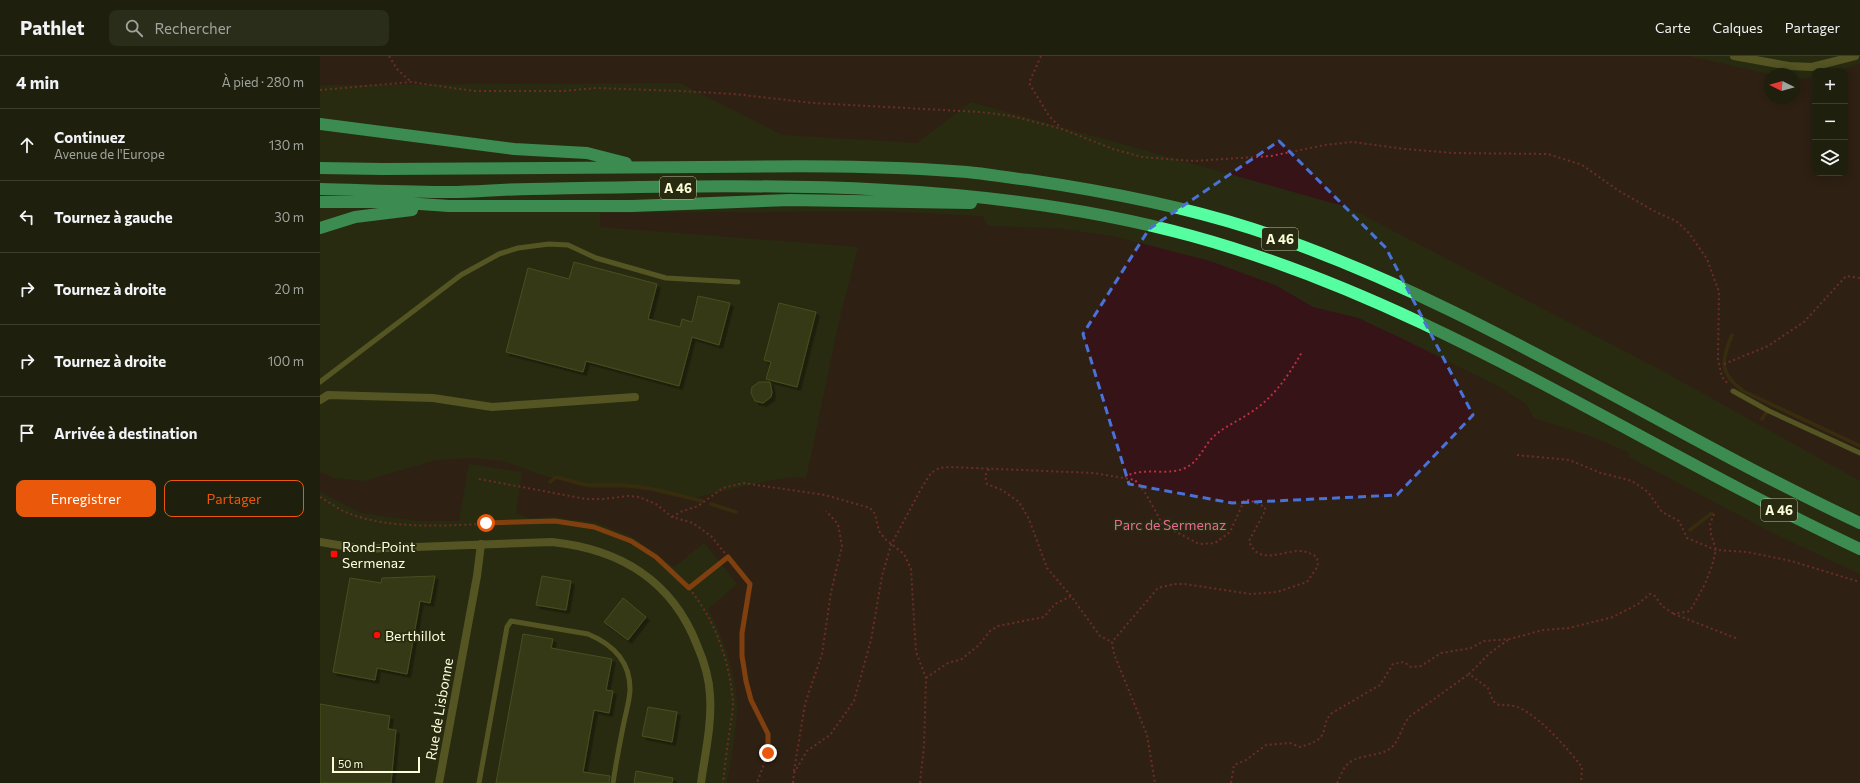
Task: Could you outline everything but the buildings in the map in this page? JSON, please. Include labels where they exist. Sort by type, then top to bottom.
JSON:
[{"type":"highway","points":[[320,124],[514,149],[587,153],[643,167]]},
{"type":"highway","name":"A 46","points":[[320,168],[383,169],[803,166],[970,172],[1110,192],[1251,229],[1360,270],[1433,303],[1541,356],[1778,483],[1860,523]]},
{"type":"highway","name":"A 46","points":[[320,189],[451,192],[728,187],[880,189],[937,192],[1097,215],[1195,237],[1319,279],[1417,322],[1478,352],[1700,470],[1860,550]]},
{"type":"highway","points":[[320,202],[391,202],[449,206],[632,206],[790,200],[1035,205]]},
{"type":"highway","points":[[320,228],[356,217],[449,206]]},
{"type":"street","points":[[1734,56],[1789,66],[1812,67],[1855,56]]},
{"type":"street","points":[[320,400],[328,395],[433,398],[492,407],[635,397]]},
{"type":"street","points":[[320,541],[337,546],[362,548],[552,542],[575,545],[598,551],[619,559],[638,570],[659,587],[673,602],[690,626],[706,666],[709,688],[708,731],[701,783]]},
{"type":"street","name":"Rue de Lisbonne","points":[[439,783],[477,576],[481,544]]},
{"type":"lane","points":[[320,382],[461,275],[499,254],[518,248],[549,244],[568,245],[596,258],[666,278],[738,282]]},
{"type":"lane","points":[[1733,391],[1769,411],[1860,453]]},
{"type":"lane","points":[[479,783],[508,627],[511,621],[588,634],[612,647],[623,661],[628,671],[630,689],[613,783]]},
{"type":"path","points":[[389,56],[397,69],[411,82]]},
{"type":"path","points":[[1041,56],[1029,83],[1049,116],[1062,129]]},
{"type":"path","points":[[320,90],[411,82],[474,91],[563,91],[596,88],[734,94],[813,103],[980,112],[1012,116],[1062,129],[1113,149],[1142,157],[1193,161],[1271,156],[1325,145],[1352,142],[1405,149],[1453,153],[1548,154],[1582,165],[1619,191],[1656,212],[1676,221],[1689,233],[1707,259],[1719,292],[1718,359],[1722,377],[1733,391]]},
{"type":"path","points":[[1724,364],[1768,346],[1804,322],[1846,276],[1860,278]]},
{"type":"path","points":[[1125,477],[1133,472],[1172,471],[1187,467],[1202,453],[1213,438],[1256,409],[1276,391],[1290,374],[1302,352]]},
{"type":"path","points":[[1517,455],[1569,460],[1601,473],[1632,481],[1648,492],[1662,512],[1679,521],[1687,538],[1716,550],[1747,552],[1791,561],[1860,582]]},
{"type":"path","points":[[794,773],[807,751],[830,735],[854,701],[871,640],[882,576],[891,545],[921,489],[932,473],[939,468],[1065,471],[1125,477],[1135,480],[1146,494],[1163,526],[1200,544],[1215,543],[1230,532],[1244,501],[1249,500],[1265,507],[1265,511],[1255,527],[1249,541],[1252,548],[1260,554],[1268,556],[1299,551],[1310,552],[1317,557],[1318,566],[1307,582],[1277,592],[1243,593],[1184,584],[1174,584],[1158,588],[1149,596],[1130,623],[1112,642]]},
{"type":"path","points":[[989,469],[985,476],[987,484],[1002,490],[1019,502],[1029,519],[1047,568],[1071,596],[1100,636],[1112,642]]},
{"type":"path","points":[[479,479],[586,499],[604,500],[628,496],[640,497],[656,504],[672,517],[693,523],[711,536],[750,584],[742,633],[742,656],[751,700],[768,734],[768,753],[757,783]]},
{"type":"path","points":[[672,517],[680,512],[698,506],[723,488],[743,483],[825,495],[870,508],[875,514],[879,530],[891,545],[904,554],[911,569],[916,652],[926,678],[924,746],[920,783]]},
{"type":"path","points":[[320,497],[341,510],[359,516],[379,521],[413,525],[555,521],[594,527],[631,541],[656,557],[689,588],[702,606],[714,628],[726,662],[733,704],[723,783]]},
{"type":"path","points":[[793,783],[805,704],[822,654],[831,592],[842,546],[838,524],[826,510]]},
{"type":"path","points":[[1674,614],[1690,611],[1705,584],[1716,550],[1710,534],[1710,524],[1714,514]]},
{"type":"path","points":[[689,588],[728,557]]},
{"type":"path","points":[[1231,783],[1234,765],[1246,760],[1266,745],[1290,743],[1300,748],[1320,738],[1324,731],[1326,719],[1380,686],[1393,664],[1404,662],[1411,667],[1421,666],[1441,653],[1471,648],[1484,641],[1510,639],[1543,630],[1569,628],[1613,617],[1638,604],[1650,594],[1655,596],[1662,606],[1674,614],[1738,639]]},
{"type":"path","points":[[926,678],[948,663],[962,659],[979,645],[990,631],[998,626],[1044,617],[1055,604],[1071,596]]},
{"type":"path","points":[[1337,783],[1346,765],[1358,759],[1384,752],[1391,748],[1398,739],[1409,717],[1469,674],[1490,653],[1510,639]]},
{"type":"path","points":[[1112,642],[1114,654],[1147,735],[1155,783]]},
{"type":"path","points":[[1469,674],[1488,688],[1493,701],[1499,705],[1509,705],[1520,708],[1537,720],[1568,748],[1582,767],[1581,783]]},
{"type":"highlighted area","points":[[1279,141],[1386,248],[1473,415],[1397,495],[1232,503],[1129,484],[1083,334],[1149,229]]},
{"type":"green space","points":[[320,56],[1689,56],[1764,73],[1764,104],[1800,104],[1800,80],[1812,77],[1812,176],[1848,176],[1847,68],[1860,64],[1860,481],[1659,369],[1347,207],[971,102],[917,143],[782,135],[680,83],[320,85]]},
{"type":"green space","name":"Parc de Sermenaz","points":[[885,211],[983,216],[988,226],[1057,228],[1113,236],[1210,261],[1275,285],[1313,307],[1358,318],[1405,340],[1498,386],[1526,404],[1534,418],[1591,436],[1628,452],[1629,457],[1775,534],[1860,574],[1860,783],[727,783],[736,725],[737,707],[735,682],[724,644],[708,609],[737,584],[704,543],[674,567],[634,538],[597,523],[554,517],[528,518],[516,513],[522,472],[469,464],[459,521],[417,521],[361,513],[320,492],[320,472],[334,478],[365,481],[435,460],[474,458],[503,461],[539,474],[590,488],[648,490],[676,497],[698,497],[772,480],[793,477],[806,478],[839,321],[858,247],[600,227],[600,213]]},
{"type":"waterway","points":[[1732,335],[1724,359],[1724,366],[1730,378],[1743,391],[1860,446]]},
{"type":"waterway","points":[[1762,419],[1766,413]]},
{"type":"waterway","points":[[550,482],[556,477],[586,485],[624,485],[653,489],[702,501]]},
{"type":"waterway","points":[[711,504],[736,512]]},
{"type":"waterway","points":[[1690,530],[1712,513]]},
{"type":"place","name":"Rond-Point Sermenaz","points":[[334,554]]},
{"type":"place","name":"Berthillot","points":[[377,635]]},
{"type":"route","points":[[486,523],[555,521],[594,527],[631,541],[656,557],[689,588],[728,557],[750,584],[742,633],[742,656],[751,700],[768,734],[768,753]]}]
